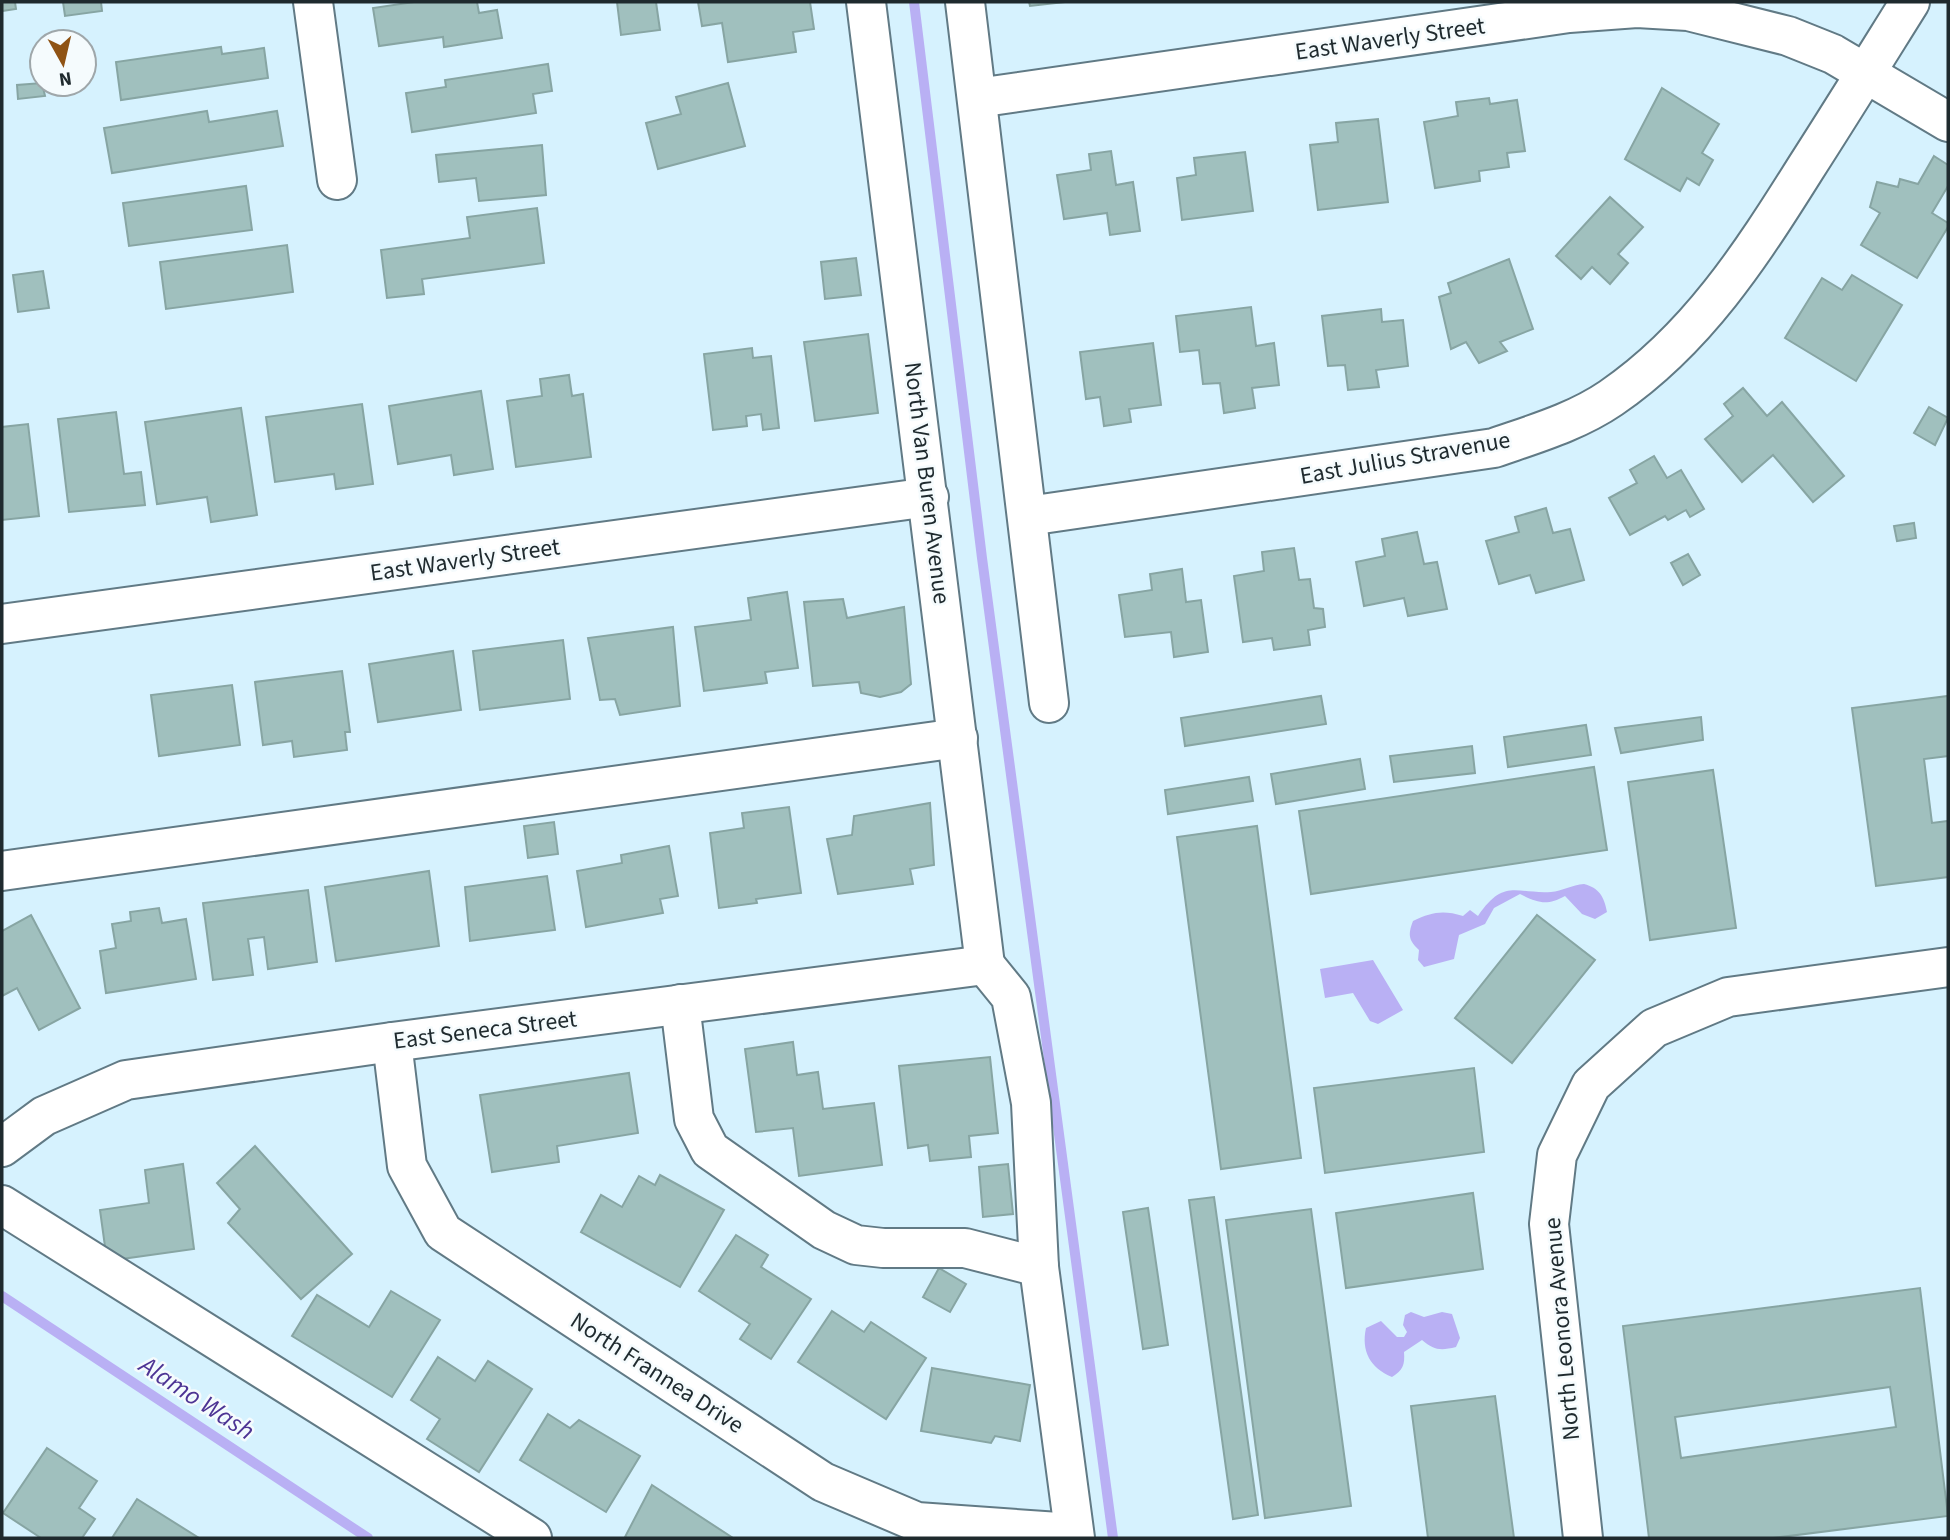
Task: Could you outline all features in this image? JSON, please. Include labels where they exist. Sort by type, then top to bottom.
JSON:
[{"type":"street","points":[[313,2],[337,180]]},
{"type":"street","name":"North Van Buren Avenue","points":[[866,2],[985,965]]},
{"type":"street","points":[[965,2],[1049,703]]},
{"type":"street","name":"East Julius Stravenue","points":[[1028,516],[1494,447],[1551,429],[1609,400],[1652,367],[1703,317],[1744,266],[1910,2]]},
{"type":"street","name":"East Waverly Street","points":[[977,98],[1569,13],[1637,8],[1688,11],[1788,36],[1833,54],[1948,122]]},
{"type":"street","name":"East Waverly Street","points":[[2,624],[929,497]]},
{"type":"street","points":[[2,871],[958,738]]},
{"type":"street","points":[[985,965],[1011,998],[1031,1103],[1039,1267],[1074,1536]]},
{"type":"street","name":"East Seneca Street","points":[[2,1147],[44,1116],[126,1080],[392,1042],[985,965]]},
{"type":"street","name":"North Leonora Avenue","points":[[1583,1538],[1549,1224],[1557,1155],[1591,1085],[1654,1028],[1728,997],[1948,967]]},
{"type":"street","points":[[680,1004],[694,1119],[710,1150],[824,1230],[856,1245],[883,1248],[965,1248],[1039,1267]]},
{"type":"street","name":"North Frannea Drive","points":[[392,1042],[407,1167],[443,1232],[823,1482],[917,1522],[1074,1536]]},
{"type":"street","points":[[2,1205],[532,1538]]},
{"type":"shaded area","points":[[1584,884],[1597,890],[1604,901],[1607,912],[1595,919],[1582,914],[1565,896],[1542,902],[1520,894],[1494,908],[1485,924],[1459,935],[1454,959],[1424,967],[1418,960],[1419,950],[1410,937],[1413,921],[1438,913],[1463,916],[1470,910],[1478,916],[1495,897],[1511,890],[1551,892]]},
{"type":"shaded area","points":[[1373,960],[1403,1010],[1378,1024],[1370,1021],[1353,993],[1325,998],[1320,969]]},
{"type":"shaded area","points":[[1411,1312],[1424,1317],[1442,1312],[1452,1314],[1460,1338],[1456,1347],[1446,1349],[1434,1348],[1422,1340],[1404,1352],[1402,1367],[1392,1377],[1378,1369],[1369,1358],[1365,1344],[1366,1328],[1381,1321],[1397,1337],[1404,1337],[1407,1332],[1403,1325],[1405,1315]]},
{"type":"building","points":[[2,2],[15,2],[16,9],[2,11]]},
{"type":"building","points":[[63,2],[101,2],[102,11],[65,16]]},
{"type":"building","points":[[414,2],[477,2],[479,13],[497,10],[502,38],[444,47],[443,37],[379,46],[373,8]]},
{"type":"building","points":[[617,2],[656,2],[660,30],[621,35]]},
{"type":"building","points":[[698,2],[810,2],[814,29],[793,32],[796,52],[728,62],[722,23],[702,26]]},
{"type":"building","points":[[1029,2],[1065,2],[1030,6]]},
{"type":"building","points":[[221,47],[222,54],[264,48],[268,78],[121,100],[116,62]]},
{"type":"building","points":[[548,64],[552,91],[533,94],[536,113],[412,132],[406,93],[446,87],[445,80]]},
{"type":"building","points":[[728,83],[745,146],[658,169],[646,123],[681,114],[676,97]]},
{"type":"building","points":[[28,84],[28,98],[18,99],[17,85]]},
{"type":"building","points":[[1662,88],[1719,124],[1702,153],[1713,160],[1699,185],[1687,178],[1680,191],[1625,159]]},
{"type":"building","points":[[1489,98],[1490,104],[1517,100],[1525,151],[1507,153],[1509,167],[1479,171],[1480,181],[1435,188],[1424,122],[1458,116],[1456,102]]},
{"type":"building","points":[[207,111],[209,122],[277,111],[283,146],[112,173],[104,128]]},
{"type":"building","points":[[1378,119],[1388,202],[1318,210],[1310,145],[1338,142],[1336,123]]},
{"type":"building","points":[[542,145],[546,195],[479,201],[476,178],[439,182],[436,155]]},
{"type":"building","points":[[1111,151],[1116,185],[1133,182],[1140,231],[1110,235],[1107,213],[1064,219],[1057,175],[1091,170],[1089,154]]},
{"type":"building","points":[[1245,152],[1253,211],[1182,220],[1177,178],[1196,175],[1194,158]]},
{"type":"building","points":[[1934,156],[1948,165],[1948,186],[1932,213],[1948,223],[1948,227],[1917,278],[1861,245],[1880,213],[1870,207],[1877,182],[1898,187],[1900,179],[1918,184]]},
{"type":"building","points":[[246,186],[252,230],[129,246],[123,203]]},
{"type":"building","points":[[1610,197],[1643,227],[1618,254],[1628,263],[1610,284],[1592,267],[1581,279],[1556,256]]},
{"type":"building","points":[[537,208],[544,263],[422,279],[424,294],[387,298],[381,250],[470,238],[467,217]]},
{"type":"building","points":[[287,245],[293,292],[166,309],[160,262]]},
{"type":"building","points":[[856,258],[861,295],[825,299],[821,262]]},
{"type":"building","points":[[1509,259],[1533,329],[1500,342],[1507,351],[1479,363],[1466,342],[1451,349],[1439,297],[1451,293],[1448,283]]},
{"type":"building","points":[[43,271],[49,308],[18,312],[13,275]]},
{"type":"building","points":[[1852,275],[1902,305],[1856,381],[1785,338],[1822,278],[1842,290]]},
{"type":"building","points":[[1251,307],[1256,346],[1274,343],[1279,385],[1252,388],[1255,408],[1224,413],[1220,383],[1203,384],[1199,350],[1180,352],[1176,316]]},
{"type":"building","points":[[1381,309],[1382,322],[1403,320],[1408,366],[1376,370],[1379,387],[1348,390],[1345,365],[1328,366],[1322,316]]},
{"type":"building","points":[[868,334],[878,413],[815,421],[804,342]]},
{"type":"building","points":[[1153,343],[1161,405],[1129,409],[1131,422],[1104,426],[1100,397],[1086,399],[1080,352]]},
{"type":"building","points":[[752,348],[753,358],[771,356],[779,428],[763,430],[761,414],[746,416],[747,426],[713,430],[704,354]]},
{"type":"building","points":[[569,375],[572,396],[583,394],[591,457],[516,467],[507,401],[542,396],[540,379]]},
{"type":"building","points":[[1743,388],[1767,416],[1782,402],[1844,476],[1813,502],[1773,455],[1742,482],[1705,439],[1733,416],[1724,404]]},
{"type":"building","points":[[481,391],[493,469],[454,475],[451,455],[398,464],[389,406]]},
{"type":"building","points":[[362,404],[373,484],[336,489],[334,474],[275,482],[266,417]]},
{"type":"building","points":[[1929,407],[1948,418],[1935,445],[1914,433]]},
{"type":"building","points":[[241,408],[257,515],[211,522],[207,497],[157,504],[145,422]]},
{"type":"building","points":[[116,412],[124,474],[141,472],[145,505],[69,512],[58,419]]},
{"type":"building","points":[[28,424],[39,516],[2,520],[2,427]]},
{"type":"building","points":[[1654,456],[1667,478],[1681,470],[1704,509],[1690,517],[1686,510],[1668,520],[1665,516],[1630,535],[1609,498],[1637,483],[1630,470]]},
{"type":"building","points":[[1546,508],[1553,533],[1570,529],[1584,580],[1536,593],[1530,575],[1499,584],[1486,541],[1519,532],[1515,517]]},
{"type":"building","points":[[1914,523],[1916,538],[1897,541],[1894,526]]},
{"type":"building","points":[[1417,532],[1424,564],[1437,562],[1447,609],[1408,616],[1404,598],[1364,606],[1356,562],[1385,556],[1382,539]]},
{"type":"building","points":[[1294,548],[1299,580],[1310,579],[1314,608],[1323,609],[1325,627],[1308,630],[1310,645],[1274,650],[1272,638],[1243,642],[1234,576],[1264,571],[1262,552]]},
{"type":"building","points":[[1688,554],[1700,575],[1683,585],[1671,563]]},
{"type":"building","points":[[1182,569],[1186,602],[1201,600],[1208,652],[1174,657],[1171,632],[1125,637],[1119,595],[1152,590],[1150,574]]},
{"type":"building","points":[[787,592],[798,668],[765,672],[767,683],[704,691],[695,627],[751,620],[748,598]]},
{"type":"building","points":[[843,599],[847,618],[904,607],[911,684],[901,692],[880,697],[861,693],[859,682],[813,686],[804,602]]},
{"type":"building","points":[[673,627],[680,706],[620,715],[615,699],[600,700],[588,638]]},
{"type":"building","points":[[563,640],[570,699],[480,710],[473,651]]},
{"type":"building","points":[[453,651],[461,710],[378,722],[369,664]]},
{"type":"building","points":[[342,671],[350,732],[345,732],[347,750],[294,757],[292,741],[263,745],[255,682]]},
{"type":"building","points":[[232,685],[240,745],[159,756],[151,695]]},
{"type":"building","points":[[1321,696],[1326,724],[1185,746],[1181,718]]},
{"type":"building","points":[[1948,696],[1948,756],[1924,759],[1932,823],[1948,821],[1948,877],[1876,886],[1852,708]]},
{"type":"building","points":[[1701,717],[1703,740],[1621,753],[1615,728]]},
{"type":"building","points":[[1586,725],[1591,755],[1508,767],[1504,737]]},
{"type":"building","points":[[1472,746],[1475,773],[1394,782],[1390,756]]},
{"type":"building","points":[[1360,759],[1365,789],[1276,804],[1271,774]]},
{"type":"building","points":[[1594,767],[1607,850],[1311,894],[1299,811]]},
{"type":"building","points":[[1713,770],[1736,928],[1650,940],[1628,782]]},
{"type":"building","points":[[1249,777],[1253,801],[1168,814],[1165,790]]},
{"type":"building","points":[[930,803],[934,865],[910,869],[913,884],[838,894],[827,839],[852,835],[854,816]]},
{"type":"building","points":[[789,807],[801,893],[756,899],[757,903],[719,908],[710,833],[744,828],[742,813]]},
{"type":"building","points":[[554,822],[558,854],[528,858],[524,826]]},
{"type":"building","points":[[1257,826],[1301,1158],[1221,1169],[1177,837]]},
{"type":"building","points":[[669,846],[678,896],[660,899],[663,913],[586,927],[577,871],[622,863],[621,855]]},
{"type":"building","points":[[429,871],[439,946],[336,961],[325,887]]},
{"type":"building","points":[[547,876],[555,930],[470,941],[465,887]]},
{"type":"building","points":[[308,890],[317,962],[268,969],[264,937],[248,939],[253,975],[213,980],[203,903]]},
{"type":"building","points":[[159,908],[162,923],[186,919],[196,979],[106,993],[100,951],[116,948],[112,924],[131,921],[130,912]]},
{"type":"building","points":[[31,915],[80,1008],[39,1030],[17,988],[2,996],[2,931]]},
{"type":"building","points":[[1537,915],[1595,960],[1512,1063],[1455,1018]]},
{"type":"building","points":[[793,1042],[797,1075],[818,1072],[823,1109],[874,1103],[882,1165],[799,1176],[793,1128],[756,1132],[745,1049]]},
{"type":"building","points":[[990,1057],[998,1133],[969,1136],[971,1157],[930,1161],[928,1145],[908,1148],[899,1066]]},
{"type":"building","points":[[1474,1068],[1484,1152],[1325,1173],[1314,1088]]},
{"type":"building","points":[[629,1073],[638,1133],[557,1146],[559,1162],[492,1172],[480,1095]]},
{"type":"building","points":[[255,1146],[352,1254],[301,1299],[228,1223],[240,1209],[217,1183]]},
{"type":"building","points":[[183,1164],[194,1249],[107,1261],[100,1210],[149,1203],[145,1170]]},
{"type":"building","points":[[1008,1164],[1013,1214],[983,1217],[979,1167]]},
{"type":"building","points":[[660,1175],[724,1210],[680,1287],[581,1232],[601,1195],[622,1207],[639,1176],[655,1185]]},
{"type":"building","points":[[1473,1193],[1483,1269],[1346,1288],[1336,1213]]},
{"type":"building","points":[[1214,1197],[1258,1515],[1233,1519],[1189,1200]]},
{"type":"building","points":[[1148,1208],[1168,1345],[1143,1349],[1123,1212]]},
{"type":"building","points":[[1311,1209],[1351,1506],[1265,1518],[1226,1220]]},
{"type":"building","points":[[736,1235],[768,1255],[761,1267],[811,1299],[771,1359],[740,1339],[750,1324],[699,1291]]},
{"type":"building","points":[[939,1268],[966,1284],[950,1312],[923,1297]]},
{"type":"building","points":[[1920,1288],[1948,1516],[1773,1538],[1649,1538],[1623,1326]],"holes":[[[1890,1387],[1896,1427],[1681,1458],[1675,1417]]]},
{"type":"building","points":[[391,1291],[440,1320],[392,1397],[292,1336],[317,1295],[369,1327]]},
{"type":"building","points":[[832,1311],[864,1332],[871,1322],[926,1358],[886,1419],[798,1362]]},
{"type":"building","points":[[438,1357],[475,1381],[488,1361],[532,1389],[479,1472],[427,1439],[440,1419],[411,1400]]},
{"type":"building","points":[[932,1368],[1030,1385],[1020,1441],[995,1436],[991,1443],[921,1431]]},
{"type":"building","points":[[1495,1396],[1514,1538],[1428,1538],[1411,1406]]},
{"type":"building","points":[[548,1414],[570,1428],[579,1420],[640,1456],[606,1512],[520,1460]]},
{"type":"building","points":[[47,1448],[97,1481],[79,1508],[95,1519],[82,1538],[41,1538],[3,1513]]},
{"type":"building","points":[[652,1485],[733,1538],[625,1537]]},
{"type":"building","points":[[137,1499],[199,1538],[112,1538]]},
{"type":"waterway","points":[[914,2],[982,558],[1113,1538]]},
{"type":"waterway","name":"Alamo Wash","points":[[2,1296],[368,1538]]}]
